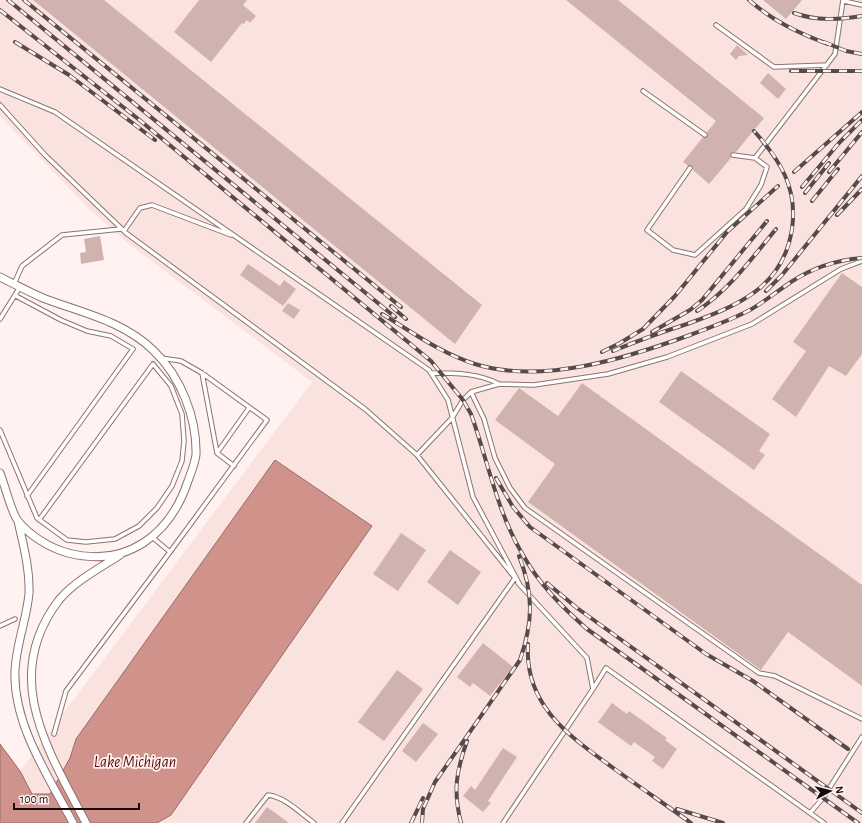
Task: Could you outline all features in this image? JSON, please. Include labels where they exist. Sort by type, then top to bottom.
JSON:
[{"type":"street","points":[[0,277],[43,298],[127,330],[154,351],[169,369],[181,389],[193,421],[196,456],[182,500],[164,526],[146,543],[122,554],[74,587],[60,600],[43,622],[31,651],[28,677],[30,702],[38,730],[86,823]]},
{"type":"street","points":[[0,473],[18,520],[28,569],[29,593],[15,671],[19,704],[28,736],[73,823]]},
{"type":"street","points":[[18,520],[33,535],[58,550],[87,558],[122,554]]},
{"type":"lane","points":[[755,158],[835,54],[844,0],[862,5]]},
{"type":"lane","points":[[716,25],[774,67],[827,65]]},
{"type":"lane","points":[[0,89],[55,112],[430,370],[448,400],[473,496],[520,585]]},
{"type":"lane","points":[[643,91],[705,135]]},
{"type":"lane","points":[[0,105],[45,155],[122,230],[365,409],[417,455],[520,585],[587,658],[593,689]]},
{"type":"lane","points":[[690,168],[647,230],[673,250],[695,255],[746,209],[762,185],[767,167],[755,158],[733,155]]},
{"type":"lane","points":[[0,319],[16,296],[22,266],[62,234],[122,230],[140,208],[152,205],[240,238]]},
{"type":"lane","points":[[417,455],[452,418],[463,400],[471,392],[499,384],[534,385],[608,374],[667,357],[752,324],[840,269],[862,261]]},
{"type":"lane","points":[[16,296],[61,320],[87,331],[111,336],[133,349],[27,496]]},
{"type":"lane","points":[[54,734],[66,691],[267,420],[202,373],[181,361],[160,358]]},
{"type":"lane","points":[[0,430],[27,496],[39,520],[66,540],[86,542],[115,539],[139,526],[158,508],[172,486],[182,462],[184,441],[182,414],[171,386],[153,364],[39,520]]},
{"type":"lane","points":[[202,373],[217,453],[234,466]]},
{"type":"lane","points":[[432,373],[459,374],[487,378],[499,384]]},
{"type":"lane","points":[[471,392],[484,419],[495,458],[510,488],[525,508],[759,673],[775,676],[862,720]]},
{"type":"lane","points":[[217,453],[249,408]]},
{"type":"lane","points":[[152,536],[170,552]]},
{"type":"lane","points":[[342,823],[515,578]]},
{"type":"lane","points":[[0,626],[15,619]]},
{"type":"lane","points":[[503,823],[606,668],[824,823]]},
{"type":"lane","points":[[810,813],[823,798],[862,737]]},
{"type":"lane","points":[[246,823],[268,795],[275,796],[286,802],[314,823]]},
{"type":"shaded area","points":[[0,0],[862,0],[862,823],[157,823],[171,815],[372,527],[275,460],[76,739],[70,758],[50,794],[32,794],[20,771],[312,382],[129,244],[89,209],[0,116]]},
{"type":"water","name":"Lake Michigan","points":[[275,460],[372,526],[171,815],[157,823],[0,823],[0,744],[20,771],[32,794],[50,794],[70,758],[76,739]]},
{"type":"building","points":[[33,0],[104,0],[482,305],[455,344]]},
{"type":"building","points":[[199,0],[247,0],[243,5],[256,16],[250,23],[247,20],[244,24],[242,23],[211,62],[174,32]]},
{"type":"building","points":[[566,0],[618,0],[764,118],[736,152],[731,153],[731,158],[709,184],[693,170],[692,166],[688,166],[683,162],[703,137],[707,137],[707,132],[716,121]]},
{"type":"building","points":[[763,0],[802,0],[786,19]]},
{"type":"building","points":[[737,45],[748,55],[739,56],[736,60],[730,54]]},
{"type":"building","points":[[768,73],[786,89],[778,99],[760,83]]},
{"type":"building","points":[[100,236],[104,260],[81,264],[80,253],[86,252],[84,239]]},
{"type":"building","points":[[248,264],[280,286],[284,280],[296,289],[283,306],[240,275]]},
{"type":"building","points":[[842,273],[862,287],[862,354],[846,376],[829,366],[796,417],[772,399],[806,351],[793,342]]},
{"type":"building","points":[[288,303],[300,310],[294,319],[282,311]]},
{"type":"building","points":[[681,371],[770,434],[759,451],[765,455],[754,470],[659,402]]},
{"type":"building","points":[[582,383],[862,585],[862,686],[788,632],[761,670],[528,502],[555,464],[495,420],[519,388],[558,416]]},
{"type":"building","points":[[401,533],[426,550],[398,591],[373,574]]},
{"type":"building","points":[[450,550],[481,572],[458,605],[427,582]]},
{"type":"building","points":[[483,643],[513,667],[490,696],[473,683],[470,687],[457,677]]},
{"type":"building","points":[[397,670],[423,689],[384,741],[358,722]]},
{"type":"building","points":[[612,703],[627,714],[629,711],[667,738],[665,740],[677,749],[663,769],[652,761],[655,757],[634,742],[631,746],[598,722]]},
{"type":"building","points":[[423,723],[438,734],[416,762],[402,751]]},
{"type":"building","points":[[503,748],[517,757],[488,801],[491,803],[483,812],[463,796],[471,786],[475,790]]},
{"type":"building","points":[[267,807],[289,823],[255,823]]},
{"type":"railway","points":[[8,0],[395,317]]},
{"type":"railway","points":[[24,0],[401,307]]},
{"type":"railway","points":[[749,0],[786,26],[828,44]]},
{"type":"railway","points":[[0,10],[137,118],[431,361],[463,400],[471,414],[500,504],[514,539],[536,576],[569,612],[587,629],[858,823]]},
{"type":"railway","points":[[794,13],[819,19],[862,16]]},
{"type":"railway","points":[[15,42],[69,75],[155,140]]},
{"type":"railway","points":[[824,42],[846,51],[862,54]]},
{"type":"railway","points":[[791,71],[862,71]]},
{"type":"railway","points":[[794,172],[862,112]]},
{"type":"railway","points":[[802,187],[839,143],[862,120]]},
{"type":"railway","points":[[613,351],[687,324],[740,302],[755,292],[768,280],[779,266],[787,249],[792,229],[792,200],[785,176],[779,164],[754,131]]},
{"type":"railway","points":[[829,172],[862,132]]},
{"type":"railway","points":[[805,193],[829,163]]},
{"type":"railway","points":[[812,201],[838,169]]},
{"type":"railway","points":[[766,291],[782,275],[862,176]]},
{"type":"railway","points":[[602,352],[643,329],[675,296],[727,232],[778,186]]},
{"type":"railway","points":[[837,215],[862,189]]},
{"type":"railway","points":[[652,332],[690,310],[702,300],[767,221]]},
{"type":"railway","points":[[697,311],[730,283],[776,229]]},
{"type":"railway","points":[[382,314],[439,349],[475,364],[501,370],[528,372],[556,370],[612,360],[690,335],[752,309],[791,282],[816,269],[835,263],[862,258]]},
{"type":"railway","points":[[391,306],[406,319]]},
{"type":"railway","points":[[496,478],[513,507],[530,527],[706,654],[753,681],[848,749]]},
{"type":"railway","points":[[422,823],[423,809],[435,782],[520,660],[527,633],[530,608],[527,583],[519,556]]},
{"type":"railway","points":[[547,583],[577,608],[862,813]]},
{"type":"railway","points":[[528,644],[529,666],[534,686],[542,703],[554,718],[567,732],[583,745],[691,823]]},
{"type":"railway","points":[[461,823],[456,791],[460,762],[467,741]]},
{"type":"railway","points":[[411,823],[423,798]]},
{"type":"railway","points":[[677,809],[723,823]]}]
